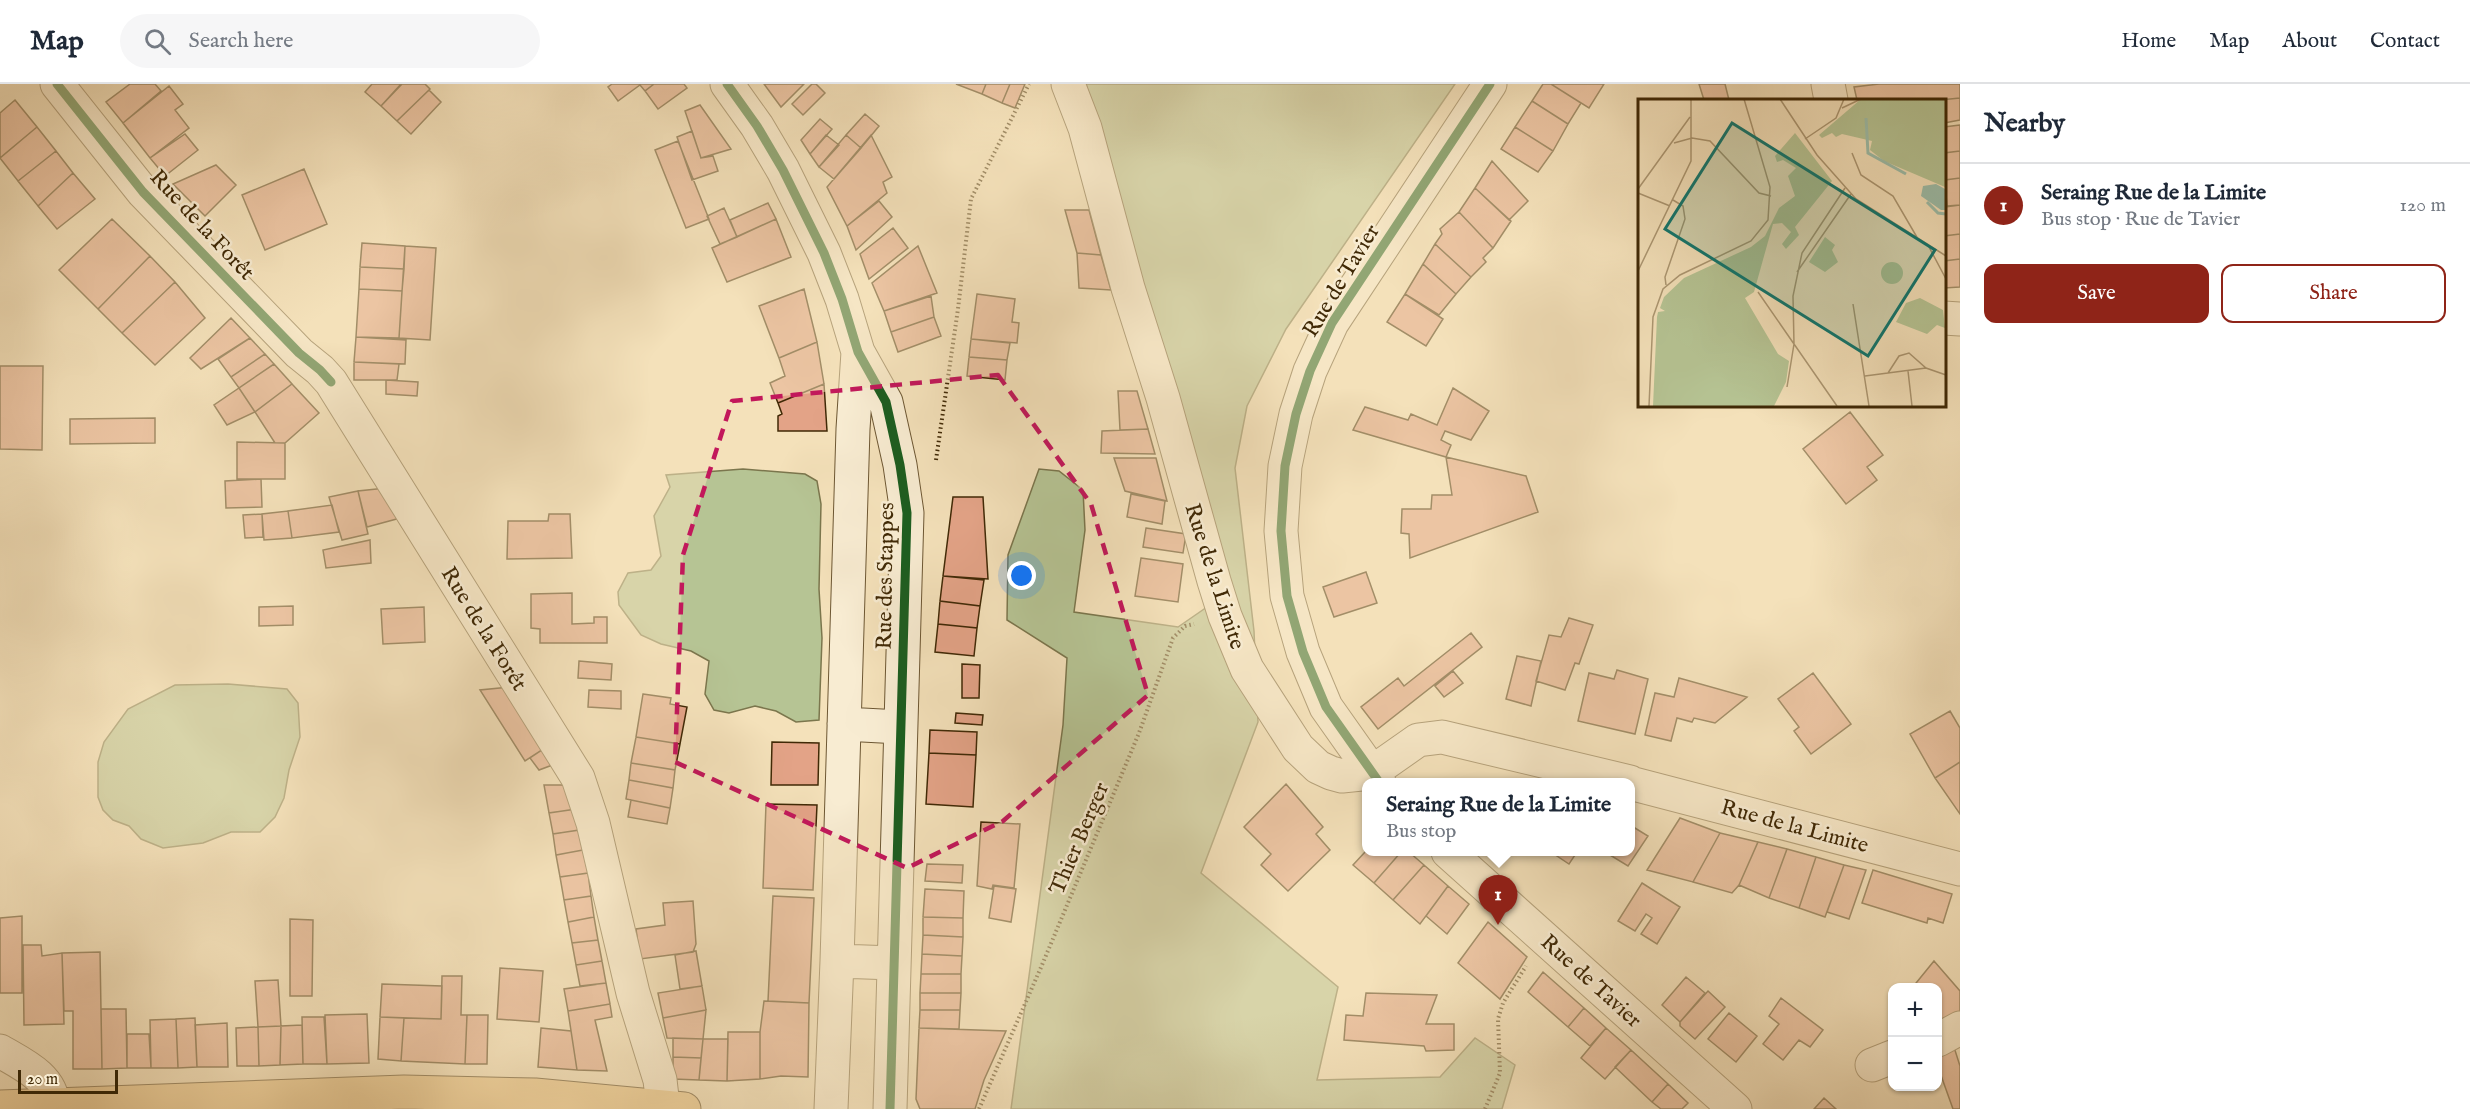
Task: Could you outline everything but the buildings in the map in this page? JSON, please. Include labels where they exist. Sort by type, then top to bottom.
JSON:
[{"type":"main road","points":[[0,1107],[163,1105],[404,1092],[535,1095],[674,1107]]},
{"type":"street","name":"Rue de la Forêt","points":[[57,84],[143,192],[299,353],[331,382],[582,786],[593,823],[633,993],[660,1080],[674,1107]]},
{"type":"street","name":"Rue des Stappes","points":[[727,84],[758,126],[803,207],[842,299],[858,352],[886,402],[900,465],[907,513],[890,1109]]},
{"type":"street","name":"Rue de la Limite","points":[[1068,84],[1085,128],[1128,288],[1163,398],[1214,581],[1233,635],[1253,678],[1298,748],[1318,767],[1331,773],[1375,778],[1418,740],[1442,737],[1610,778]]},
{"type":"street","name":"Rue de Tavier","points":[[1375,778],[1326,707],[1303,652],[1290,607],[1281,531],[1286,466],[1296,414],[1310,371],[1332,323],[1490,84]]},
{"type":"street","points":[[1828,84],[1831,99]]},
{"type":"street","points":[[1945,318],[1960,319]]},
{"type":"street","name":"Rue des Stappes","points":[[831,1109],[853,429],[858,352]]},
{"type":"street","points":[[844,724],[900,727]]},
{"type":"street","name":"Rue de la Limite","points":[[1635,784],[1960,869]]},
{"type":"street","name":"Rue de Tavier","points":[[1452,856],[1736,1109]]},
{"type":"street","points":[[837,961],[894,963]]},
{"type":"street","points":[[1942,1038],[1960,1028]]},
{"type":"street","points":[[0,1051],[35,1072],[53,1094],[53,1105]]},
{"type":"path","points":[[934,470],[958,309],[970,199],[1029,84]]},
{"type":"path","points":[[1485,1109],[1500,1073],[1498,1019],[1503,1003],[1530,960]]},
{"type":"highlighted area","points":[[998,375],[1091,504],[1148,695],[1003,821],[907,868],[675,762],[683,555],[732,401]]},
{"type":"green space","points":[[1086,84],[1455,84],[1286,329],[1247,406],[1235,468],[1254,631],[1258,722],[1201,873],[1338,987],[1317,1080],[1440,1077],[1475,1038],[1515,1065],[1502,1109],[1011,1109],[1063,725],[1067,658],[1007,620],[1008,555],[1039,469],[1059,471],[1083,490],[1085,530],[1074,612],[1178,627],[1233,589],[1152,331]]},
{"type":"green space","points":[[743,469],[805,474],[817,481],[821,504],[819,589],[822,638],[819,720],[796,722],[776,711],[755,706],[729,713],[714,710],[705,694],[709,661],[691,651],[661,644],[641,635],[619,605],[618,592],[628,573],[651,570],[661,556],[654,516],[670,487],[666,475]]},
{"type":"green space","points":[[228,684],[287,689],[298,703],[300,737],[289,770],[284,798],[275,817],[260,832],[231,832],[203,843],[163,848],[141,839],[129,826],[113,820],[103,810],[98,797],[98,762],[104,742],[128,709],[175,685]]},
{"type":"cycle path","points":[[57,84],[143,192],[299,353],[331,382]]},
{"type":"cycle path","points":[[727,84],[757,126],[783,170],[824,253],[842,299],[858,352],[886,402],[900,465],[907,513],[890,1109]]},
{"type":"cycle path","points":[[1376,778],[1326,707],[1303,652],[1287,596],[1281,531],[1285,466],[1296,414],[1310,371],[1332,323],[1490,84]]},
{"type":"place","name":"Seraing Rue de la Limite","points":[[1498,925]]}]
